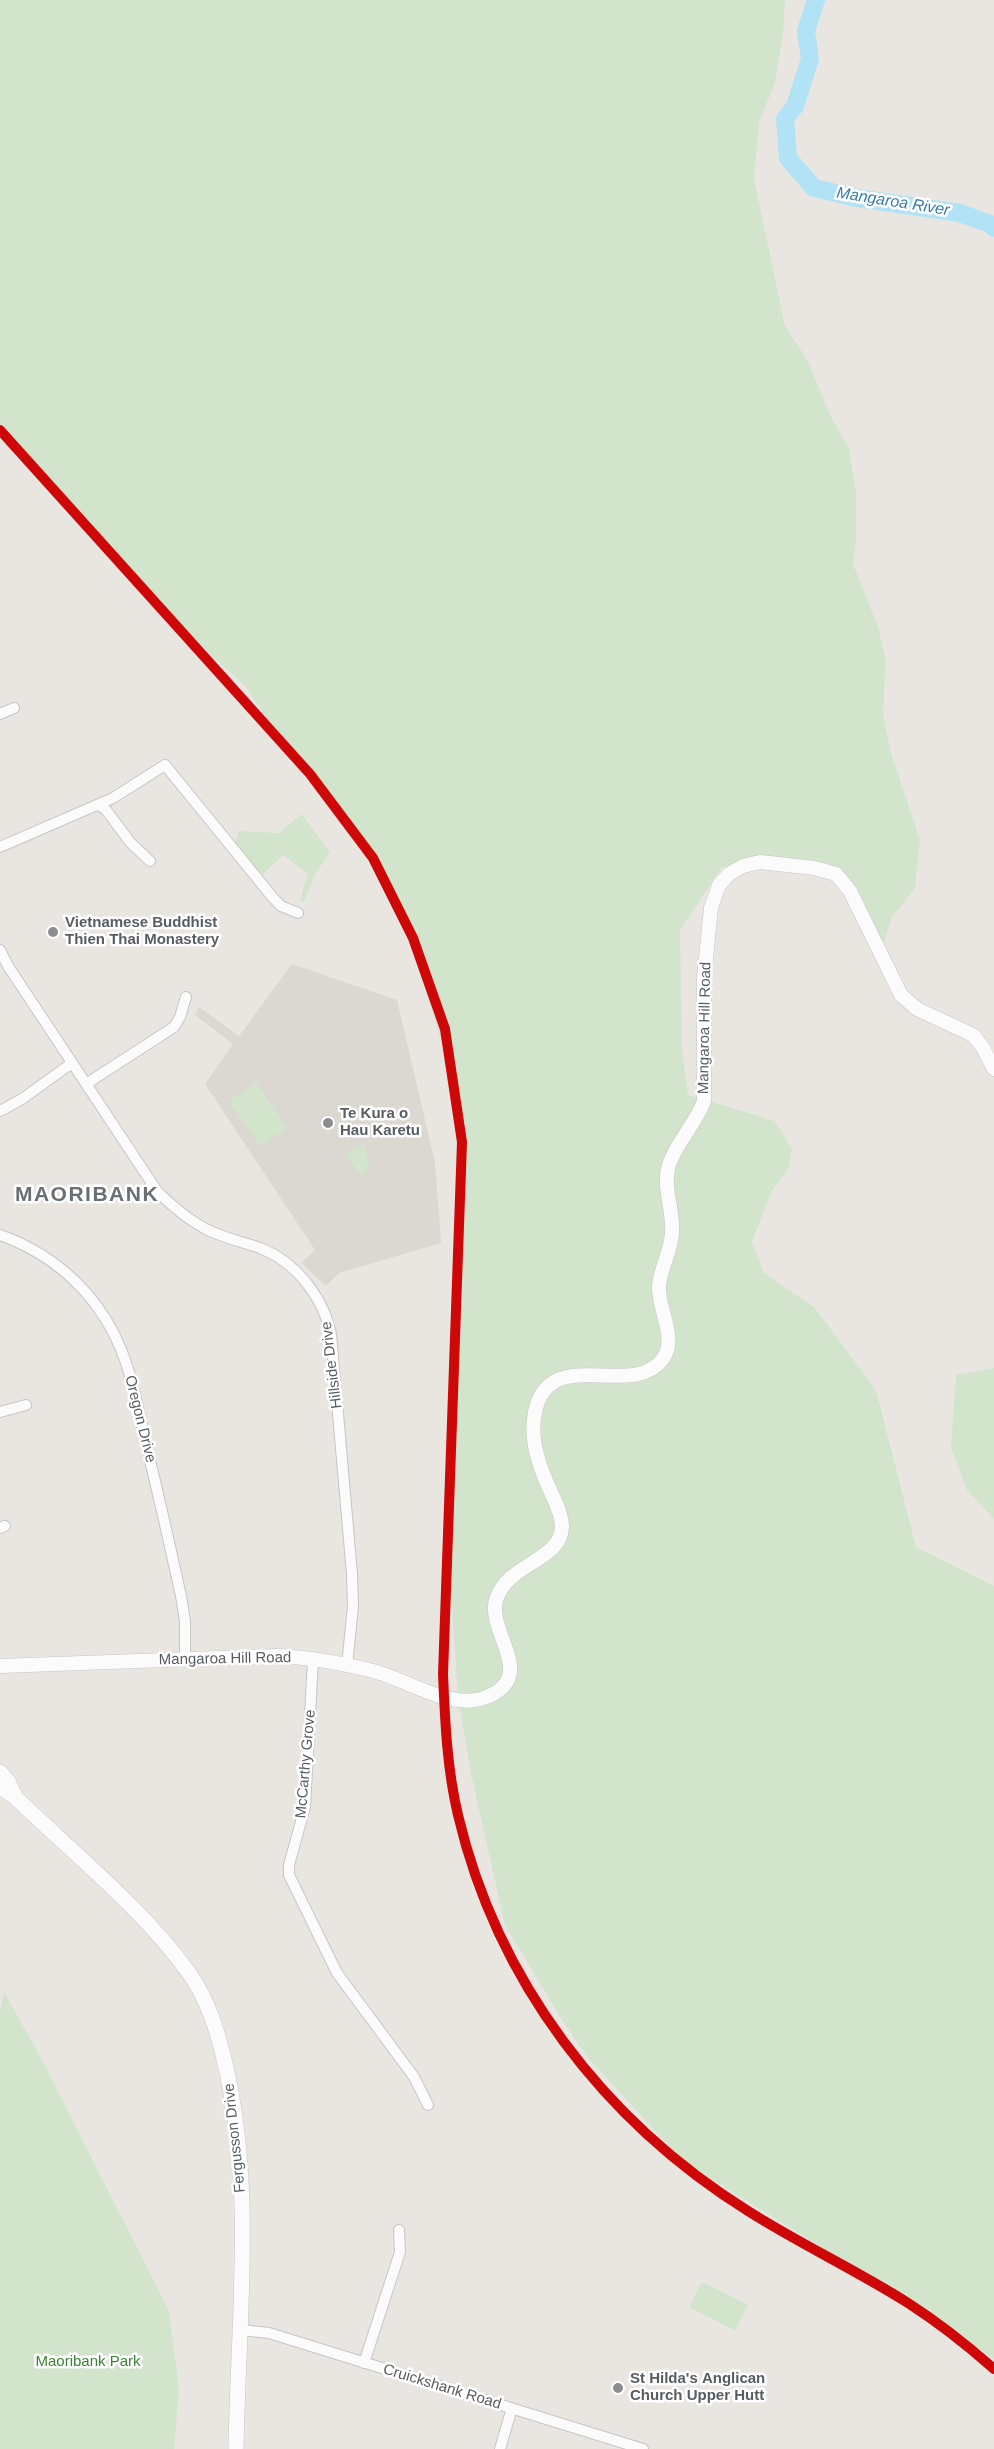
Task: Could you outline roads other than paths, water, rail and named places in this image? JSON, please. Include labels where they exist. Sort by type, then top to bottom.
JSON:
[{"type":"main road","name":"Fergusson Drive","points":[[0,1772],[8,1781],[15,1797]]},
{"type":"main road","name":"Fergusson Drive","points":[[0,1787],[15,1797],[170,1948],[195,1982],[213,2023],[234,2101],[240,2158],[241,2330],[236,2449]]},
{"type":"street","points":[[0,714],[14,708]]},
{"type":"street","points":[[0,847],[99,805],[165,765],[274,899],[281,906],[298,913]]},
{"type":"street","points":[[99,805],[106,810],[130,842],[150,861]]},
{"type":"street","name":"Mangaroa Hill Road","points":[[0,1666],[276,1656],[347,1665],[386,1674],[444,1697],[478,1700],[499,1690],[507,1680],[510,1667],[509,1653],[494,1614],[499,1592],[507,1580],[518,1571],[551,1550],[556,1545],[561,1532],[561,1519],[535,1450],[534,1420],[541,1397],[550,1386],[563,1377],[623,1375],[646,1371],[659,1364],[666,1353],[668,1337],[658,1296],[659,1281],[672,1237],[673,1222],[666,1179],[670,1162],[704,1101],[706,948],[716,893],[729,874],[743,866],[760,862],[814,868],[836,874],[850,891],[901,995],[917,1009],[973,1035],[982,1046],[994,1069]]},
{"type":"street","name":"Hillside Drive","points":[[0,950],[147,1177],[165,1199],[206,1229],[261,1248],[279,1259],[311,1289],[323,1307],[331,1334],[352,1574],[353,1606],[347,1665]]},
{"type":"street","points":[[86,1084],[174,1026],[180,1017],[186,997]]},
{"type":"street","points":[[0,1111],[22,1099],[72,1063]]},
{"type":"street","name":"Oregon Drive","points":[[0,1234],[29,1246],[72,1276],[91,1297],[107,1322],[125,1360],[181,1596],[185,1622],[185,1659]]},
{"type":"street","points":[[0,1412],[26,1405]]},
{"type":"street","name":"McCarthy Grove","points":[[313,1660],[305,1807],[289,1865],[289,1875],[332,1965],[414,2077],[428,2105]]},
{"type":"street","points":[[364,2363],[400,2252],[399,2230]]},
{"type":"street","name":"Cruickshank Road","points":[[241,2330],[269,2333],[643,2449]]},
{"type":"street","points":[[500,2449],[512,2408]]},
{"type":"waterway","name":"Mangaroa River","points":[[816,0],[806,31],[810,59],[795,106],[785,119],[788,158],[814,188],[857,198],[960,213],[990,224],[994,228]]},
{"type":"place","name":"Vietnamese Buddhist Thien Thai Monastery","points":[[53,932]]},
{"type":"place","name":"Te Kura o Hau Karetu","points":[[328,1123]]},
{"type":"place","name":"St Hilda's Anglican Church Upper Hutt","points":[[618,2388]]},
{"type":"district","name":"MAORIBANK","points":[[87,1195]]},
{"type":"park label","name":"Maoribank Park","points":[[88,2362]]}]
